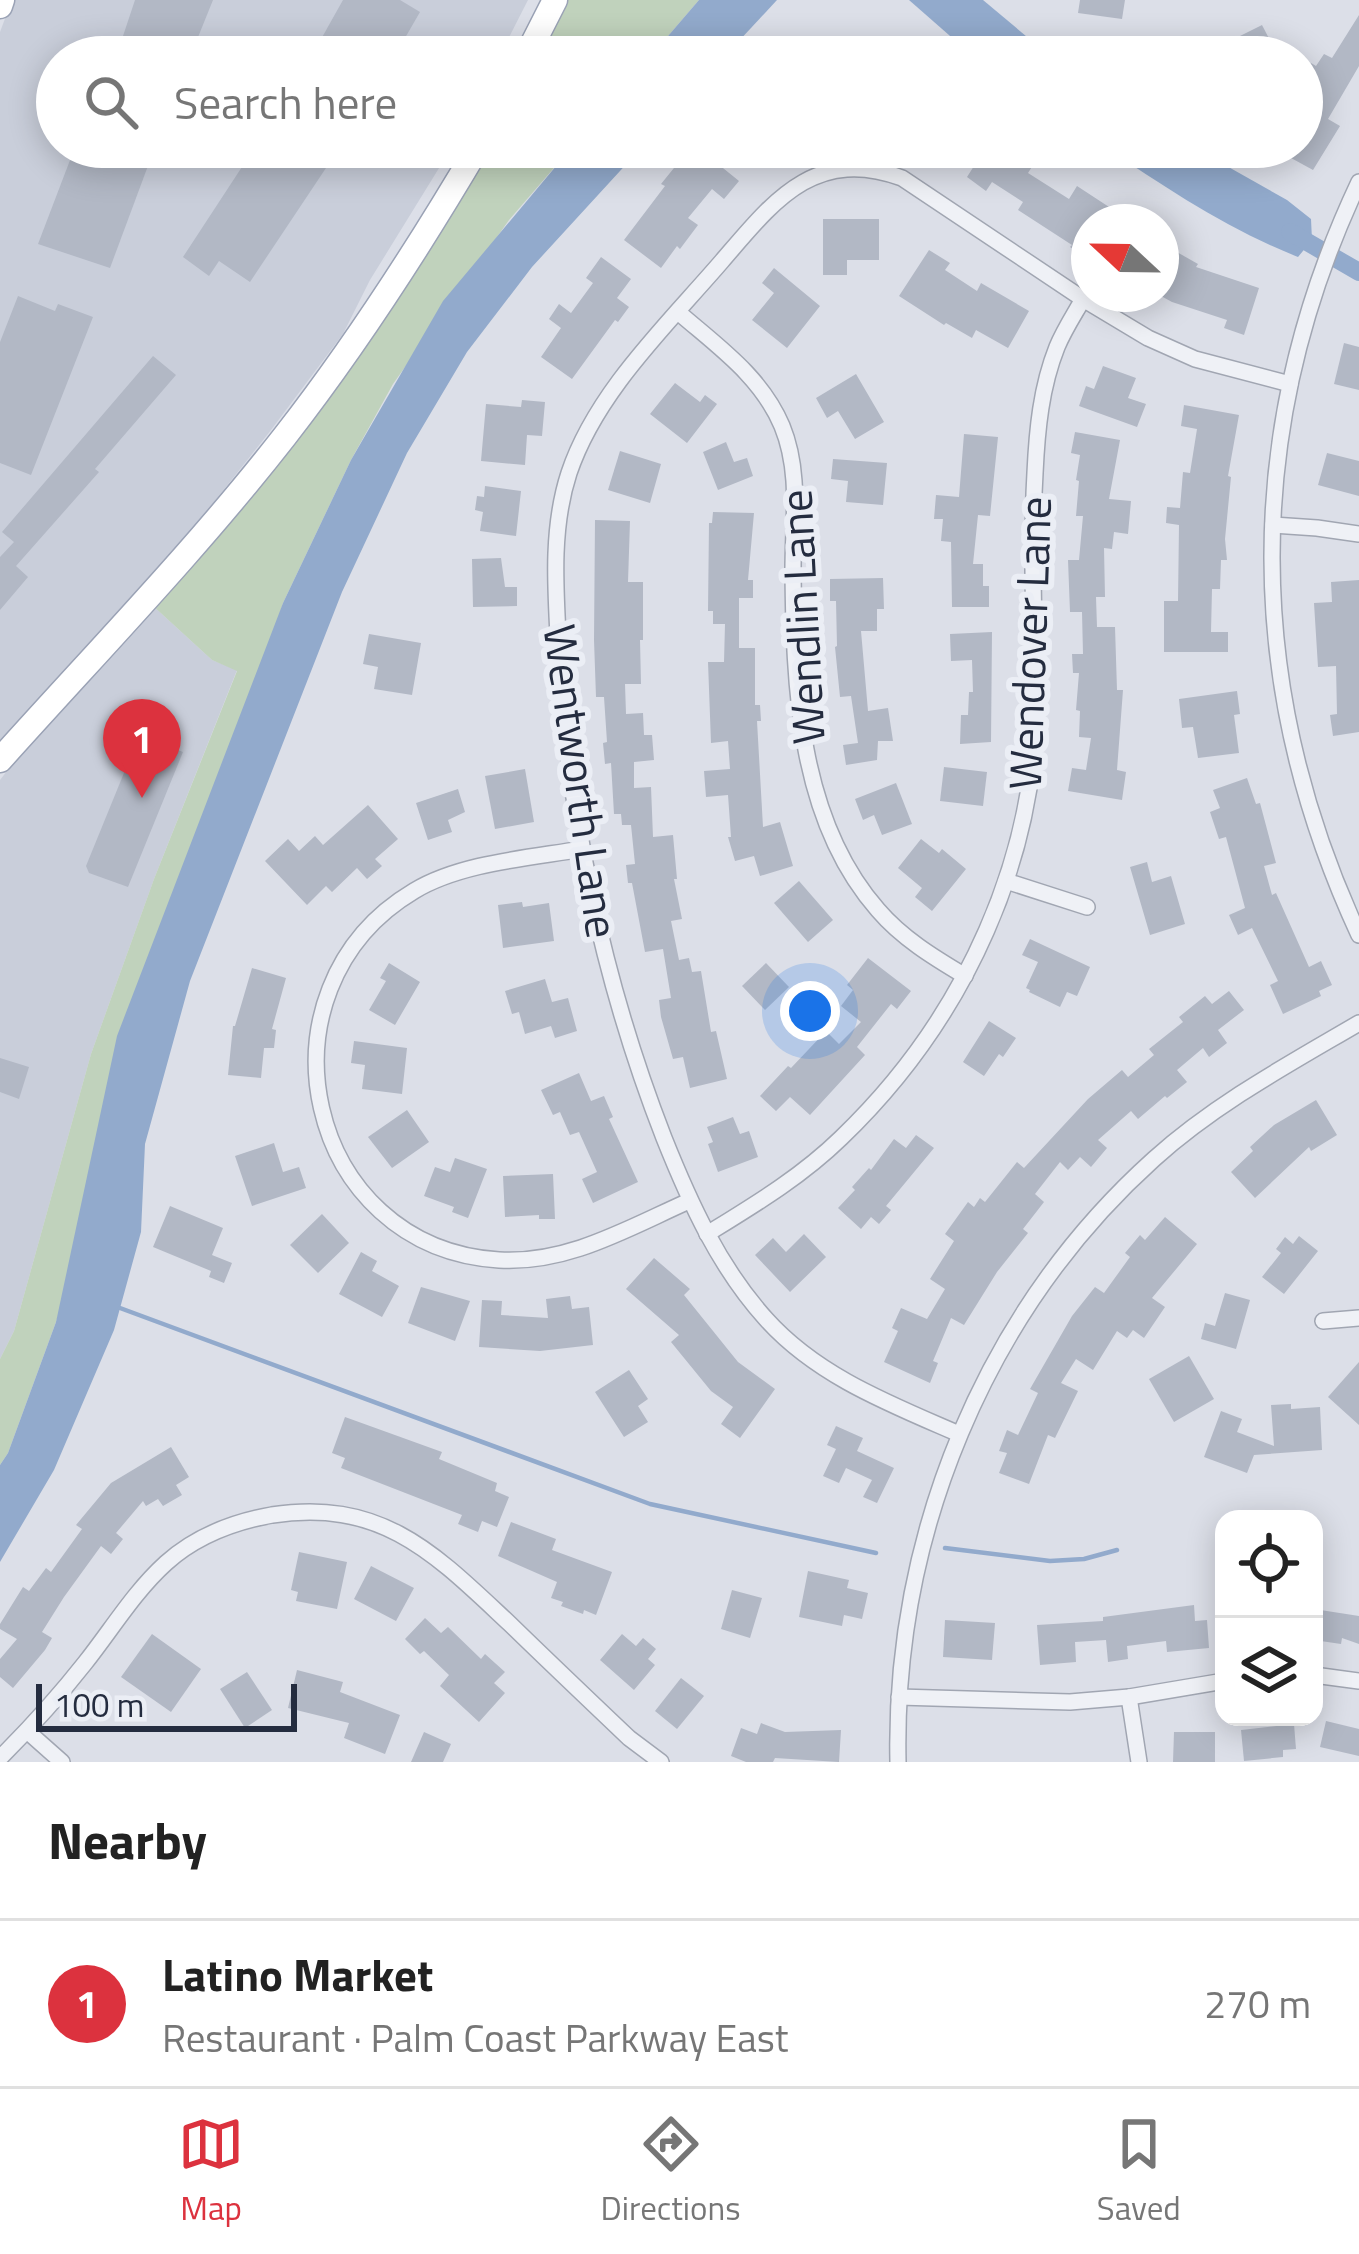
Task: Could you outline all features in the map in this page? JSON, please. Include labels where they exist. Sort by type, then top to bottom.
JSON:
[{"type":"main road","points":[[537,36],[555,0]]},
{"type":"main road","points":[[0,760],[182,560],[286,435],[390,289],[465,168]]},
{"type":"street","name":"Wentworth Lane","points":[[959,1434],[855,1386],[790,1343],[747,1297],[689,1201],[640,1078],[609,972],[582,849],[561,685],[559,518],[568,475],[585,436],[622,380],[777,199],[808,178],[851,169],[891,173],[913,183],[1071,291]]},
{"type":"street","points":[[1359,182],[1316,288],[1290,384],[1273,525],[1274,623],[1288,722],[1316,830],[1359,935]]},
{"type":"street","name":"Wendlin Lane","points":[[678,312],[753,379],[776,413],[789,448],[795,482],[795,632],[804,737],[815,791],[831,835],[878,910],[919,948],[965,976]]},
{"type":"street","name":"Wendover Lane","points":[[707,1234],[767,1197],[841,1138],[883,1093],[921,1046],[965,976],[1006,881],[1020,831],[1034,742],[1031,561],[1040,412],[1057,348],[1076,312]]},
{"type":"street","name":"Wentworth Lane","points":[[1106,312],[1179,353],[1290,384]]},
{"type":"street","points":[[1273,525],[1359,534]]},
{"type":"street","points":[[582,849],[448,875],[403,897],[376,920],[339,967],[323,1006],[315,1069],[320,1108],[343,1161],[380,1209],[425,1240],[476,1257],[528,1259],[573,1252],[689,1201]]},
{"type":"street","points":[[1006,881],[1087,907]]},
{"type":"street","points":[[898,1762],[908,1613],[925,1535],[959,1434],[997,1356],[1084,1232],[1154,1159],[1234,1098],[1359,1023]]},
{"type":"street","points":[[1324,1322],[1359,1318]]},
{"type":"street","points":[[0,1758],[62,1691],[143,1587],[185,1548],[243,1521],[325,1512],[384,1526],[431,1552],[629,1738],[661,1762]]},
{"type":"street","points":[[1323,1676],[1359,1681]]},
{"type":"street","points":[[899,1697],[1070,1702],[1215,1683]]},
{"type":"street","points":[[1129,1697],[1139,1762]]},
{"type":"street","points":[[27,1730],[62,1762]]},
{"type":"shaded area","points":[[12,0],[528,0],[510,36],[36,36],[36,168],[439,168],[370,280],[343,334],[271,430],[199,521],[0,743],[0,32]]},
{"type":"shaded area","points":[[152,605],[212,660],[237,670],[91,1054],[14,1331],[0,1359],[0,780]]},
{"type":"green space","points":[[565,0],[699,0],[668,36],[547,36]]},
{"type":"green space","points":[[473,168],[554,168],[509,220],[393,384],[283,603],[56,1322],[0,1465],[0,1359],[14,1331],[91,1054],[237,671],[212,660],[152,605]]},
{"type":"water","points":[[699,0],[777,0],[744,36],[668,36]]},
{"type":"water","points":[[909,0],[983,0],[1026,36],[950,36]]},
{"type":"water","points":[[554,168],[623,168],[532,267],[467,352],[407,453],[342,592],[190,981],[145,1144],[141,1232],[114,1330],[54,1470],[0,1562],[0,1465],[56,1322],[117,1036],[283,603],[351,460],[443,301]]},
{"type":"water","points":[[1138,168],[1230,168],[1311,219],[1312,240],[1298,257],[1199,207]]},
{"type":"building","points":[[135,0],[213,0],[198,36],[123,36]]},
{"type":"building","points":[[343,0],[400,0],[420,12],[406,36],[323,36]]},
{"type":"building","points":[[1080,0],[1125,0],[1122,19],[1078,13]]},
{"type":"building","points":[[1359,15],[1359,66],[1328,119],[1340,126],[1323,154],[1323,56],[1332,58]]},
{"type":"building","points":[[1262,25],[1268,36],[1240,36]]},
{"type":"building","points":[[67,168],[147,168],[110,268],[38,244]]},
{"type":"building","points":[[241,168],[326,168],[250,282],[219,261],[209,276],[183,257]]},
{"type":"building","points":[[674,168],[723,168],[739,181],[724,199],[712,189],[688,218],[698,225],[661,268],[624,240],[665,186],[661,184]]},
{"type":"building","points":[[973,168],[1031,168],[1028,173],[1069,199],[1077,186],[1104,204],[1071,204],[1071,244],[1018,210],[1023,202],[992,182],[986,191],[967,177]]},
{"type":"building","points":[[823,219],[879,219],[879,260],[847,260],[847,275],[823,275]]},
{"type":"building","points":[[929,250],[950,263],[945,270],[977,291],[981,283],[1029,311],[1008,348],[976,330],[972,338],[944,325],[899,296]]},
{"type":"building","points":[[1179,253],[1196,267],[1259,288],[1244,335],[1224,328],[1227,320],[1179,304]]},
{"type":"building","points":[[601,257],[631,279],[617,298],[629,307],[572,379],[541,357],[561,328],[549,319],[559,304],[571,313],[593,283],[586,278]]},
{"type":"building","points":[[774,268],[820,306],[787,348],[752,320],[774,293],[762,283]]},
{"type":"building","points":[[18,296],[55,311],[58,304],[93,317],[31,475],[0,463],[0,342]]},
{"type":"building","points":[[1344,343],[1359,347],[1359,390],[1334,384]]},
{"type":"building","points":[[153,356],[176,375],[16,566],[28,577],[0,610],[0,557],[14,542],[2,532]]},
{"type":"building","points":[[1103,366],[1136,378],[1128,398],[1146,404],[1137,427],[1079,406],[1086,386],[1094,389]]},
{"type":"building","points":[[856,374],[884,422],[855,439],[838,411],[827,418],[816,398]]},
{"type":"building","points":[[675,383],[700,402],[705,395],[717,404],[687,443],[650,414]]},
{"type":"building","points":[[522,400],[545,402],[542,436],[527,435],[525,465],[481,461],[486,404],[521,407]]},
{"type":"building","points":[[1184,405],[1239,415],[1228,476],[1227,560],[1221,560],[1220,589],[1212,589],[1211,632],[1228,632],[1228,652],[1164,652],[1164,601],[1178,601],[1179,525],[1166,523],[1167,507],[1180,508],[1183,472],[1190,473],[1197,429],[1181,426]]},
{"type":"building","points":[[1075,432],[1120,440],[1109,499],[1131,501],[1128,534],[1114,532],[1112,549],[1104,548],[1105,597],[1096,597],[1097,627],[1115,627],[1117,690],[1123,690],[1117,770],[1126,772],[1122,800],[1068,791],[1072,768],[1086,770],[1091,738],[1079,737],[1079,673],[1073,673],[1072,654],[1083,654],[1082,612],[1070,612],[1068,560],[1079,560],[1083,516],[1076,516],[1080,455],[1071,453]]},
{"type":"building","points":[[964,434],[998,437],[990,516],[978,515],[973,564],[983,564],[989,607],[952,607],[951,542],[941,541],[943,519],[934,519],[936,495],[959,497]]},
{"type":"building","points":[[726,442],[734,462],[747,458],[753,476],[718,490],[703,452]]},
{"type":"building","points":[[620,451],[661,464],[650,503],[608,490]]},
{"type":"building","points":[[1327,453],[1359,461],[1359,496],[1318,485]]},
{"type":"building","points":[[833,459],[887,463],[883,505],[846,502],[848,481],[831,479]]},
{"type":"building","points":[[485,486],[521,491],[516,536],[480,531],[483,512],[475,510]]},
{"type":"building","points":[[713,512],[754,513],[748,580],[753,580],[753,598],[739,598],[739,648],[755,648],[763,827],[780,822],[793,866],[760,876],[754,856],[735,861],[728,837],[728,795],[706,797],[704,771],[730,769],[728,741],[711,743],[708,662],[724,662],[725,624],[713,624],[713,611],[708,611]]},
{"type":"building","points":[[595,520],[630,521],[628,582],[643,582],[643,640],[641,684],[625,684],[626,714],[643,713],[644,735],[652,735],[654,760],[634,762],[634,788],[651,787],[653,837],[673,835],[674,879],[682,919],[671,921],[679,960],[689,958],[692,972],[701,971],[711,1032],[716,1031],[727,1079],[690,1088],[683,1057],[673,1059],[661,1017],[659,1000],[671,998],[663,949],[645,952],[626,865],[635,864],[631,825],[622,825],[621,814],[614,814],[611,763],[605,764],[604,697],[596,697]]},
{"type":"building","points":[[501,558],[505,587],[517,587],[517,606],[473,607],[472,559]]},
{"type":"building","points":[[883,578],[884,609],[877,609],[877,631],[861,631],[868,711],[888,708],[893,741],[878,741],[877,760],[846,765],[843,745],[858,743],[851,696],[840,697],[836,601],[830,601],[830,579]]},
{"type":"building","points":[[1359,580],[1359,732],[1333,736],[1330,715],[1337,714],[1336,666],[1318,667],[1314,603],[1332,602],[1331,582]]},
{"type":"building","points":[[992,632],[991,742],[960,744],[961,715],[968,715],[969,692],[973,692],[972,660],[951,661],[950,634]]},
{"type":"building","points":[[369,634],[421,643],[412,695],[374,689],[378,667],[363,664]]},
{"type":"building","points":[[1237,691],[1240,714],[1234,715],[1239,753],[1198,758],[1193,727],[1182,728],[1179,699]]},
{"type":"building","points":[[151,739],[183,752],[128,887],[89,873],[86,866],[126,768]]},
{"type":"building","points":[[944,767],[987,772],[983,806],[940,801]]},
{"type":"building","points":[[525,769],[534,822],[495,829],[485,776]]},
{"type":"building","points":[[1247,778],[1256,804],[1260,803],[1276,863],[1264,866],[1272,895],[1276,893],[1309,967],[1321,961],[1332,985],[1319,991],[1321,996],[1283,1014],[1270,985],[1278,981],[1252,928],[1238,935],[1229,915],[1245,908],[1226,837],[1219,839],[1210,812],[1220,808],[1213,790]]},
{"type":"building","points":[[896,783],[912,824],[882,835],[874,815],[863,820],[855,799]]},
{"type":"building","points":[[458,789],[465,812],[448,820],[452,832],[428,840],[416,803]]},
{"type":"building","points":[[368,805],[398,839],[375,859],[382,866],[367,879],[357,868],[332,892],[326,886],[307,905],[265,861],[288,839],[299,851],[315,836],[323,845]]},
{"type":"building","points":[[921,839],[966,869],[932,911],[915,897],[922,888],[898,868]]},
{"type":"building","points":[[1147,862],[1152,882],[1171,876],[1185,924],[1150,935],[1130,867]]},
{"type":"building","points":[[799,881],[833,920],[808,942],[774,903]]},
{"type":"building","points":[[522,902],[523,907],[549,903],[554,941],[503,948],[498,905]]},
{"type":"building","points":[[1030,939],[1090,967],[1077,996],[1067,992],[1060,1007],[1026,988],[1038,962],[1022,955]]},
{"type":"building","points":[[868,958],[911,991],[897,1009],[891,1004],[857,1047],[865,1055],[810,1115],[790,1097],[776,1111],[760,1096],[788,1066],[826,1031],[839,1044],[861,1022],[841,1006],[853,990],[847,985]]},
{"type":"building","points":[[389,963],[420,982],[395,1025],[369,1010],[386,981],[380,978]]},
{"type":"building","points":[[766,963],[789,987],[765,1010],[742,986]]},
{"type":"building","points":[[252,968],[286,978],[272,1029],[276,1030],[274,1048],[264,1048],[261,1078],[228,1075],[233,1026]]},
{"type":"building","points":[[545,979],[552,1002],[568,998],[577,1031],[555,1038],[551,1026],[525,1034],[519,1012],[512,1014],[505,991]]},
{"type":"building","points":[[1229,991],[1244,1010],[1218,1030],[1227,1043],[1209,1057],[1203,1048],[1177,1070],[1187,1082],[1138,1119],[1131,1111],[1098,1140],[1107,1148],[1091,1167],[1080,1157],[1068,1170],[1060,1162],[1035,1194],[1044,1202],[1023,1229],[1028,1233],[964,1325],[951,1318],[933,1361],[938,1363],[930,1383],[884,1362],[898,1331],[892,1328],[901,1308],[927,1319],[945,1289],[930,1279],[954,1241],[945,1234],[968,1202],[974,1207],[980,1198],[985,1202],[1017,1162],[1024,1168],[1088,1099],[1122,1070],[1128,1077],[1154,1055],[1149,1049],[1183,1022],[1179,1017],[1205,996],[1212,1004]]},
{"type":"building","points":[[989,1021],[1016,1038],[984,1076],[963,1062]]},
{"type":"building","points":[[354,1041],[407,1048],[402,1094],[362,1089],[365,1065],[351,1063]]},
{"type":"building","points":[[0,1058],[29,1067],[19,1099],[0,1092]]},
{"type":"building","points":[[579,1073],[591,1101],[604,1096],[613,1117],[609,1119],[638,1182],[593,1203],[582,1179],[597,1172],[579,1132],[570,1135],[560,1112],[553,1115],[541,1090]]},
{"type":"building","points":[[1316,1100],[1337,1135],[1311,1151],[1309,1147],[1255,1198],[1231,1172],[1274,1125]]},
{"type":"building","points":[[407,1110],[429,1142],[392,1168],[368,1137]]},
{"type":"building","points":[[733,1117],[740,1134],[749,1131],[758,1157],[718,1172],[707,1127]]},
{"type":"building","points":[[916,1135],[934,1148],[886,1206],[891,1210],[879,1224],[871,1217],[861,1229],[838,1208],[894,1139],[906,1148]]},
{"type":"building","points":[[274,1143],[283,1172],[299,1167],[306,1188],[252,1206],[235,1156]]},
{"type":"building","points":[[455,1158],[487,1169],[468,1218],[424,1196],[435,1167],[450,1172]]},
{"type":"building","points":[[553,1174],[555,1219],[505,1217],[503,1176]]},
{"type":"building","points":[[170,1206],[223,1228],[212,1255],[232,1263],[224,1283],[209,1277],[211,1271],[153,1247]]},
{"type":"building","points":[[322,1214],[349,1243],[318,1273],[290,1245]]},
{"type":"building","points":[[1165,1217],[1197,1244],[1152,1298],[1165,1307],[1144,1338],[1133,1330],[1127,1338],[1117,1331],[1093,1370],[1076,1359],[1061,1383],[1078,1391],[1055,1438],[1048,1435],[1029,1484],[999,1473],[1007,1453],[999,1451],[1007,1430],[1018,1435],[1038,1393],[1030,1389],[1072,1316],[1095,1287],[1104,1293],[1130,1257],[1125,1253],[1140,1235],[1145,1240]]},
{"type":"building","points":[[804,1234],[826,1257],[790,1292],[755,1255],[773,1238],[786,1252]]},
{"type":"building","points":[[1299,1236],[1318,1251],[1284,1294],[1262,1277],[1281,1253],[1276,1249],[1285,1237],[1293,1244]]},
{"type":"building","points":[[361,1252],[377,1261],[372,1271],[399,1286],[382,1317],[339,1294]]},
{"type":"building","points":[[654,1258],[690,1289],[684,1295],[738,1362],[775,1389],[740,1438],[721,1424],[733,1407],[711,1391],[671,1342],[679,1335],[626,1289]]},
{"type":"building","points":[[421,1287],[470,1301],[455,1341],[408,1323]]},
{"type":"building","points":[[1225,1293],[1250,1300],[1236,1349],[1201,1339],[1205,1323],[1215,1326]]},
{"type":"building","points":[[570,1296],[572,1309],[589,1307],[593,1345],[540,1351],[479,1347],[482,1300],[502,1301],[501,1315],[548,1318],[546,1299]]},
{"type":"building","points":[[1189,1356],[1214,1399],[1174,1422],[1149,1379]]},
{"type":"building","points":[[1359,1362],[1359,1425],[1328,1397]]},
{"type":"building","points":[[629,1370],[648,1399],[638,1406],[648,1422],[624,1437],[595,1392]]},
{"type":"building","points":[[1291,1404],[1291,1409],[1320,1407],[1322,1450],[1254,1455],[1247,1473],[1204,1457],[1221,1411],[1242,1419],[1237,1432],[1274,1446],[1271,1405]]},
{"type":"building","points":[[345,1417],[442,1452],[439,1459],[497,1483],[495,1491],[509,1497],[497,1527],[482,1521],[478,1532],[458,1524],[462,1515],[341,1468],[345,1458],[332,1453]]},
{"type":"building","points":[[836,1426],[863,1438],[857,1451],[894,1468],[877,1503],[863,1497],[872,1480],[846,1468],[839,1483],[823,1476],[836,1449],[827,1445]]},
{"type":"building","points":[[171,1447],[189,1477],[176,1485],[182,1495],[163,1506],[158,1499],[146,1506],[143,1501],[116,1533],[123,1539],[111,1554],[101,1546],[42,1632],[52,1638],[45,1650],[13,1688],[0,1677],[0,1659],[17,1639],[0,1629],[0,1624],[23,1587],[29,1591],[46,1568],[51,1572],[82,1529],[76,1525],[111,1483]]},
{"type":"building","points":[[511,1522],[556,1539],[552,1550],[612,1572],[596,1615],[561,1606],[563,1602],[551,1598],[557,1582],[498,1556]]},
{"type":"building","points":[[299,1552],[347,1562],[337,1609],[296,1601],[298,1592],[291,1590]]},
{"type":"building","points":[[371,1566],[414,1588],[396,1621],[354,1599]]},
{"type":"building","points":[[808,1571],[849,1580],[847,1588],[868,1593],[862,1619],[844,1615],[842,1626],[799,1617]]},
{"type":"building","points":[[732,1590],[762,1598],[750,1638],[721,1629]]},
{"type":"building","points":[[1194,1605],[1195,1621],[1207,1620],[1209,1648],[1167,1652],[1166,1641],[1127,1646],[1128,1659],[1108,1662],[1106,1640],[1075,1642],[1076,1662],[1040,1665],[1037,1625],[1103,1621],[1103,1617]]},
{"type":"building","points":[[1323,1610],[1359,1616],[1359,1644],[1342,1638],[1341,1644],[1323,1641]]},
{"type":"building","points":[[425,1618],[441,1633],[448,1627],[481,1659],[485,1654],[505,1672],[494,1683],[505,1693],[479,1722],[440,1686],[449,1675],[405,1639]]},
{"type":"building","points":[[945,1620],[995,1623],[992,1660],[943,1657]]},
{"type":"building","points":[[152,1634],[201,1669],[171,1712],[121,1677]]},
{"type":"building","points":[[622,1634],[636,1646],[643,1638],[656,1649],[648,1659],[655,1665],[634,1690],[600,1660]]},
{"type":"building","points":[[297,1670],[343,1682],[340,1692],[400,1715],[385,1754],[344,1738],[349,1723],[288,1708]]},
{"type":"building","points":[[247,1672],[272,1710],[245,1728],[220,1689]]},
{"type":"building","points":[[681,1678],[704,1696],[677,1729],[655,1711]]},
{"type":"building","points":[[1326,1721],[1359,1729],[1359,1756],[1320,1747]]},
{"type":"building","points":[[761,1723],[785,1732],[841,1730],[839,1762],[775,1758],[773,1762],[746,1762],[731,1756],[741,1728],[757,1734]]},
{"type":"building","points":[[1294,1726],[1296,1749],[1283,1750],[1283,1757],[1244,1761],[1241,1730]]},
{"type":"building","points":[[424,1732],[451,1744],[443,1762],[411,1762]]},
{"type":"building","points":[[1174,1732],[1215,1732],[1215,1762],[1173,1762]]},
{"type":"waterway","points":[[1290,232],[1359,272]]},
{"type":"waterway","points":[[120,1308],[650,1504],[876,1553]]},
{"type":"waterway","points":[[945,1548],[1050,1561],[1117,1550]]},
{"type":"place","name":"Latino Market","points":[[142,798]]}]
